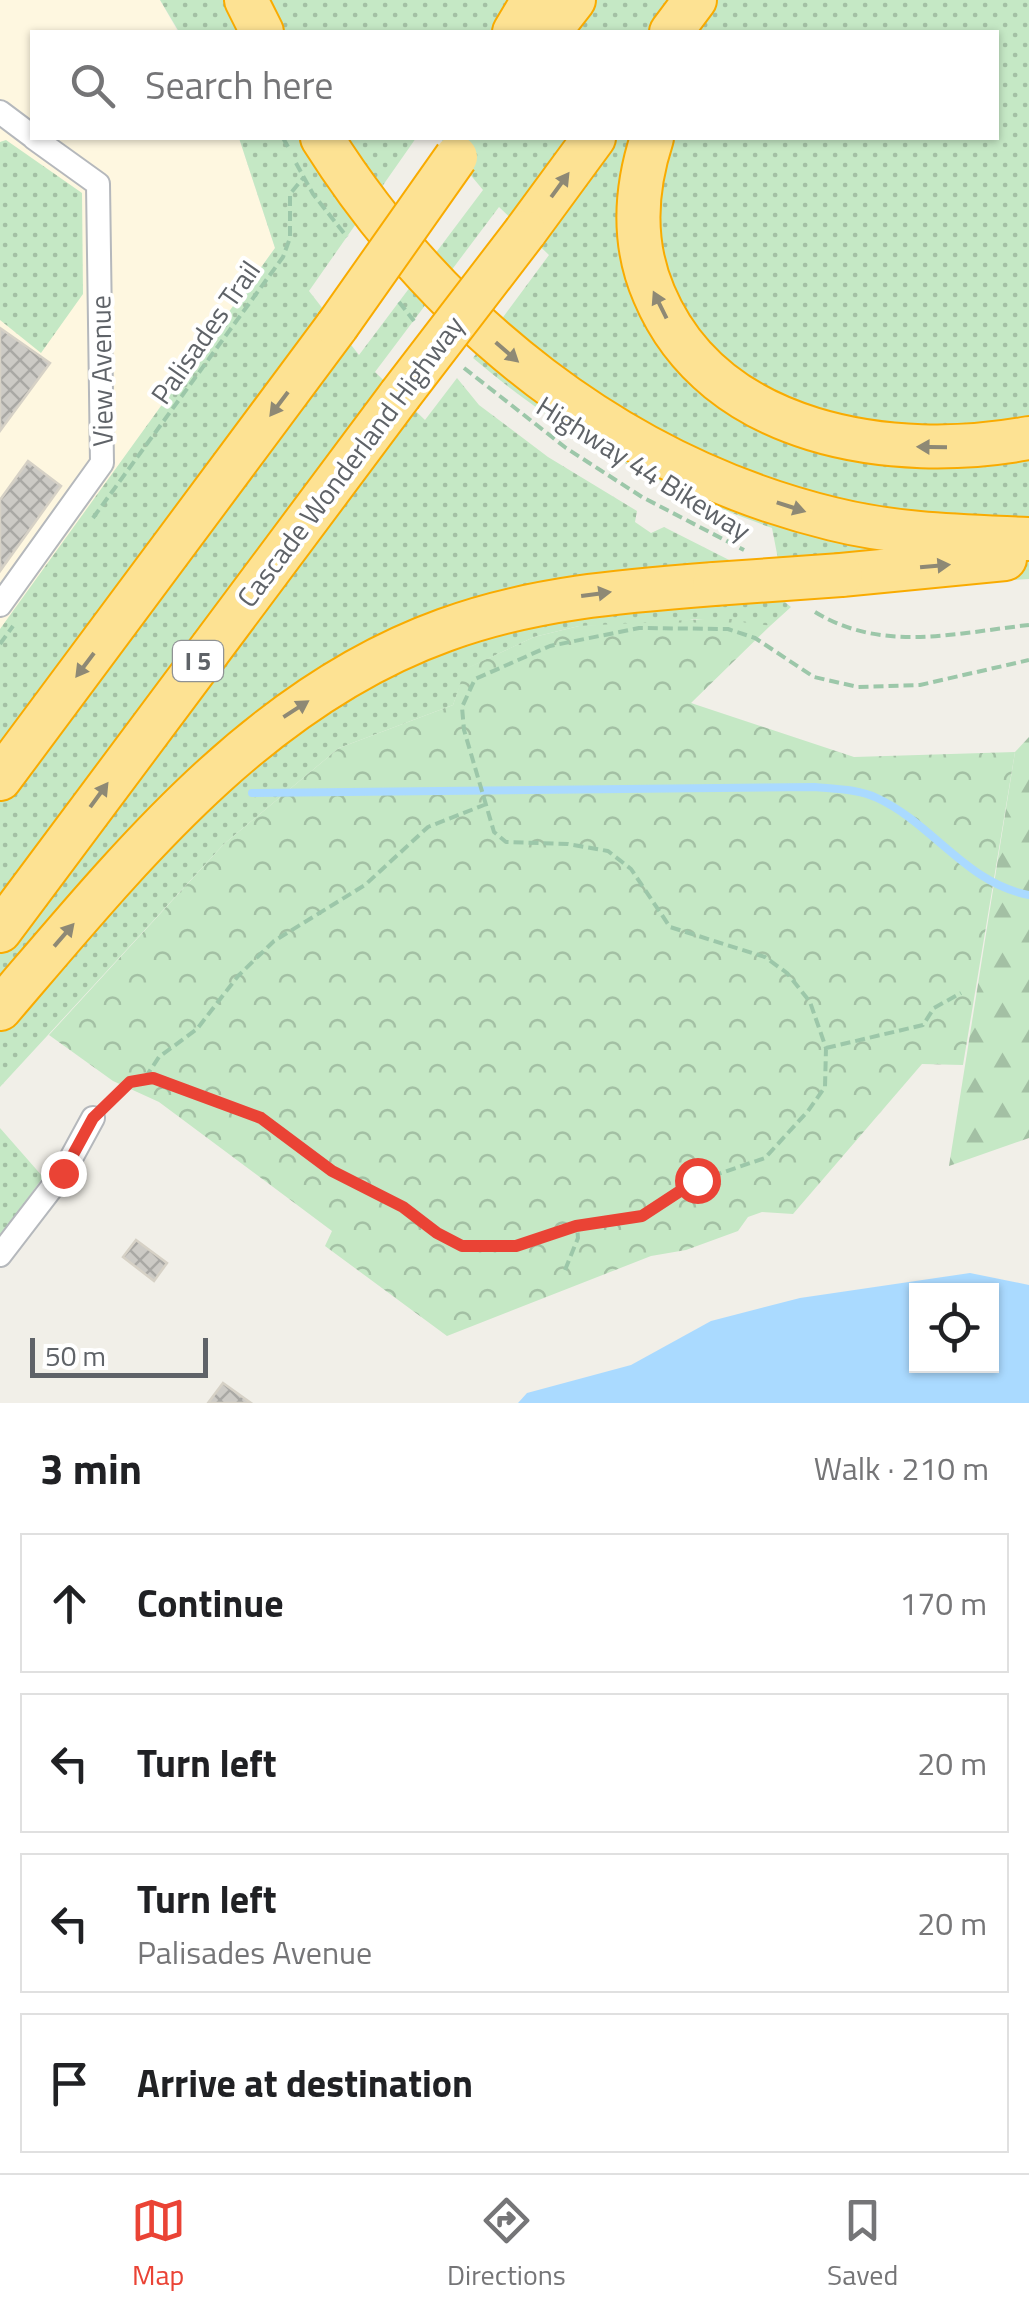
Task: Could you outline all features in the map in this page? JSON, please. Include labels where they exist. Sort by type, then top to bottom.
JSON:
[{"type":"highway","points":[[246,0],[261,30]]},
{"type":"highway","points":[[272,0],[284,30]]},
{"type":"highway","points":[[515,30],[534,0]]},
{"type":"highway","points":[[551,30],[574,0]]},
{"type":"highway","points":[[672,30],[695,0]]},
{"type":"highway","points":[[708,30],[728,0]]},
{"type":"highway","points":[[323,140],[358,221],[422,270],[514,358],[573,402],[666,458],[733,487],[831,519],[906,532],[1029,539]]},
{"type":"highway","points":[[335,140],[358,221]]},
{"type":"highway","name":"Cascade Wonderland Highway","points":[[0,931],[593,140]]},
{"type":"highway","points":[[651,140],[641,176],[639,244],[661,311],[679,340],[714,380],[758,408],[867,442],[984,446],[1029,438]]},
{"type":"highway","points":[[0,779],[337,326],[462,147]]},
{"type":"highway","points":[[0,1009],[216,772],[285,716],[350,674],[445,630],[534,604],[1029,557]]},
{"type":"street","name":"View Avenue","points":[[0,112],[30,135]]},
{"type":"street","name":"View Avenue","points":[[11,609],[102,463],[98,184],[37,140]]},
{"type":"street","points":[[0,1256],[63,1173],[93,1118]]},
{"type":"path","points":[[284,140],[304,177],[358,221]]},
{"type":"path","name":"Palisades Trail","points":[[89,522],[283,257],[290,238],[292,188],[304,177]]},
{"type":"path","points":[[399,302],[414,321]]},
{"type":"path","name":"Highway 44 Bikeway","points":[[464,368],[566,448],[642,497],[749,556]]},
{"type":"path","points":[[807,606],[840,626],[885,638],[1029,625]]},
{"type":"path","points":[[0,644],[11,609]]},
{"type":"path","points":[[93,1118],[130,1082],[146,1078],[191,1090],[261,1118],[332,1171],[403,1207],[451,1242],[480,1248],[516,1246],[576,1226],[651,1212],[689,1184],[765,1158],[826,1087],[826,1048],[810,1002],[787,973],[765,956],[670,927],[631,869],[608,851],[502,840],[488,823],[462,706],[474,679],[550,646],[640,628],[728,629],[754,638],[814,678],[858,687],[920,685],[1029,660]]},
{"type":"path","points":[[146,1078],[159,1057],[197,1029],[238,976],[274,942],[365,884],[428,827],[483,802]]},
{"type":"path","points":[[826,1048],[863,1036],[923,1025],[934,1008],[962,993]]},
{"type":"path","points":[[566,1270],[578,1238],[576,1226]]},
{"type":"shaded area","points":[[0,0],[160,0],[177,30],[30,30],[30,140],[240,140],[275,248],[0,630]]},
{"type":"green space","points":[[160,0],[1029,0],[1029,579],[939,585],[778,559],[772,528],[652,477],[542,411],[473,358],[549,255],[499,207],[375,372],[425,420],[457,378],[479,405],[548,457],[637,511],[635,522],[651,533],[664,527],[741,566],[791,607],[770,626],[695,619],[662,625],[579,626],[534,637],[466,669],[453,705],[339,748],[224,844],[0,1087],[0,629],[275,248],[240,140],[415,140],[309,291],[359,355],[483,190],[442,140],[999,140],[999,30],[178,30]]},
{"type":"green space","points":[[6,140],[82,193],[83,294],[41,353],[0,320],[0,142]]},
{"type":"green space","points":[[725,618],[770,626],[691,703],[854,757],[1015,752],[963,1065],[922,1064],[793,1214],[762,1212],[748,1217],[738,1231],[686,1250],[651,1256],[447,1336],[325,1246],[332,1231],[159,1102],[113,1081],[49,1035],[224,844],[339,748],[453,705],[465,669],[534,637],[579,626]]},
{"type":"green space","points":[[1029,737],[1029,1138],[949,1166],[1015,752]]},
{"type":"green space","points":[[0,1128],[43,1177],[0,1237]]},
{"type":"water","points":[[970,1273],[1029,1285],[1029,1403],[518,1403],[527,1393],[631,1365],[711,1321],[800,1298]]},
{"type":"building","points":[[0,328],[50,363],[0,431]]},
{"type":"building","points":[[28,461],[61,486],[0,571],[0,500]]},
{"type":"building","points":[[136,1240],[167,1263],[154,1281],[123,1257]]},
{"type":"building","points":[[223,1383],[251,1403],[208,1403]]},
{"type":"waterway","points":[[252,793],[815,787],[846,790],[870,795],[897,809],[987,879],[1029,895]]},
{"type":"route","points":[[63,1173],[93,1118],[130,1082],[153,1078],[261,1118],[346,1180],[403,1207],[462,1246],[516,1246],[576,1226],[642,1216],[697,1180]]}]
